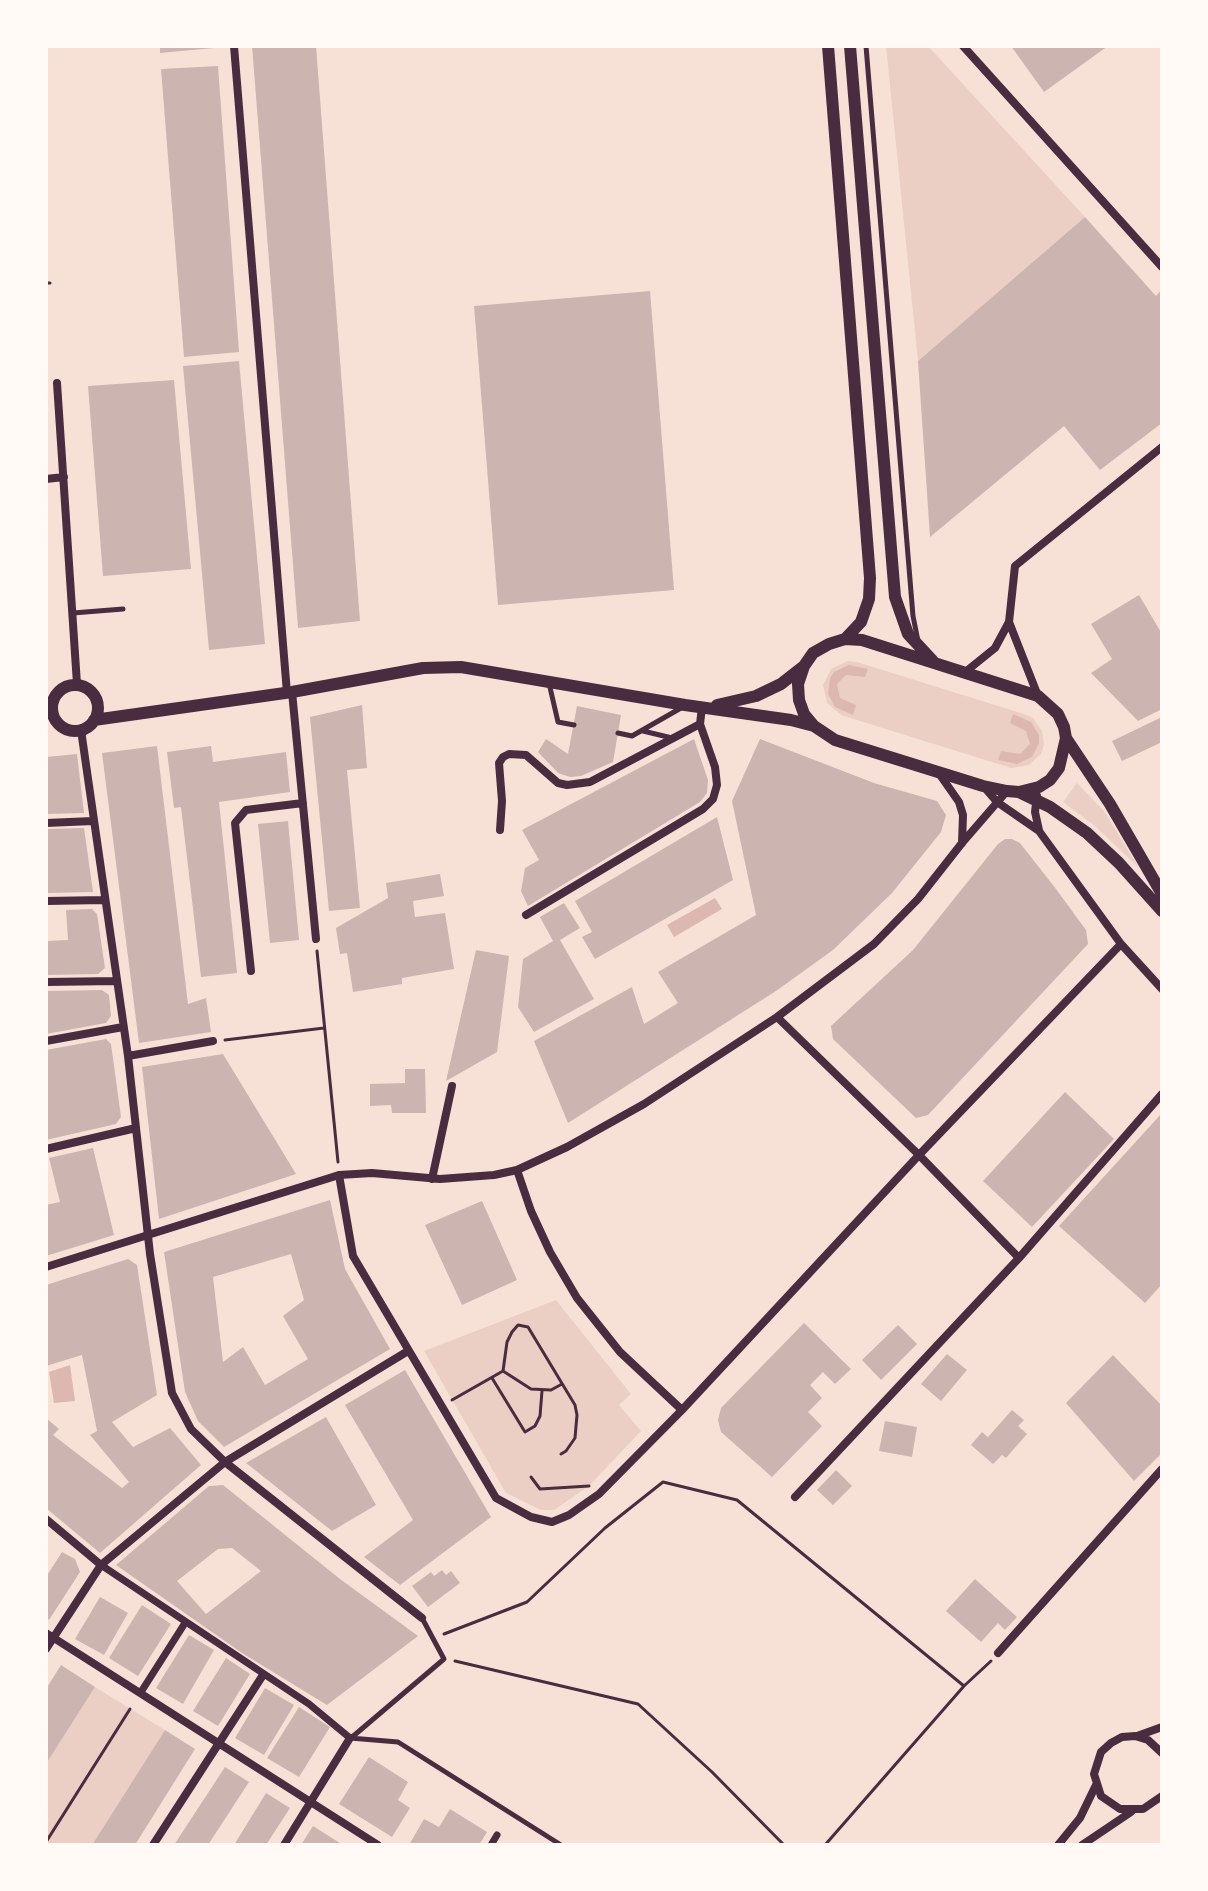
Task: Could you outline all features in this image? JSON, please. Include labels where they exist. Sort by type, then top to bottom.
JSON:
[{"type":"street","points":[[234,46],[290,693],[316,939]]},
{"type":"street","points":[[828,46],[870,578],[869,599],[861,622],[845,639]]},
{"type":"street","points":[[850,46],[895,597],[908,634],[935,663]]},
{"type":"street","points":[[963,46],[1162,267]]},
{"type":"street","points":[[57,383],[77,684]]},
{"type":"street","points":[[964,673],[995,648],[1009,622],[1015,566],[1162,447]]},
{"type":"street","points":[[46,479],[64,477]]},
{"type":"street","points":[[1009,622],[1038,696]]},
{"type":"street","points":[[1162,894],[1110,804],[1066,738],[1058,714],[1038,696],[862,640],[845,639],[829,644],[813,653],[804,666],[798,684],[799,700],[804,714],[814,726],[835,740],[983,786],[1037,793],[1119,863],[1162,911]]},
{"type":"street","points":[[702,707],[756,696],[781,684],[804,666]]},
{"type":"street","points":[[94,720],[99,707],[90,689],[77,684],[62,687],[53,699],[51,723],[66,729],[81,730],[94,720],[290,693],[423,668],[461,667],[814,726]]},
{"type":"street","points":[[526,915],[703,809],[713,799],[717,785],[715,767],[700,724],[702,707]]},
{"type":"street","points":[[500,830],[502,801],[499,763],[509,754],[526,755],[558,783],[590,782],[700,724]]},
{"type":"street","points":[[81,730],[128,1056],[148,1236],[172,1393],[191,1429],[225,1462],[422,1618]]},
{"type":"street","points":[[1039,831],[1035,812],[1037,793],[1059,768],[1066,738]]},
{"type":"street","points":[[937,771],[959,802],[963,815],[962,843]]},
{"type":"street","points":[[983,786],[997,802],[1039,831],[1121,944],[1162,989]]},
{"type":"street","points":[[46,1267],[339,1175],[372,1173],[432,1179],[483,1177],[517,1170],[567,1147],[644,1104],[777,1017],[874,944],[918,899],[997,802],[1013,791]]},
{"type":"street","points":[[251,971],[235,823],[246,810],[303,803]]},
{"type":"street","points":[[46,823],[93,821]]},
{"type":"street","points":[[46,901],[104,900]]},
{"type":"street","points":[[339,1175],[353,1256],[496,1498],[531,1517],[552,1522],[569,1515],[599,1494],[682,1410],[1121,944]]},
{"type":"street","points":[[46,982],[116,981]]},
{"type":"street","points":[[777,1017],[919,1155],[1019,1258]]},
{"type":"street","points":[[46,1041],[123,1027]]},
{"type":"street","points":[[128,1056],[213,1041]]},
{"type":"street","points":[[432,1179],[452,1086]]},
{"type":"street","points":[[795,1497],[1019,1258],[1162,1094]]},
{"type":"street","points":[[46,1149],[136,1128]]},
{"type":"street","points":[[517,1170],[543,1239],[577,1298],[620,1352],[682,1410]]},
{"type":"street","points":[[46,1649],[50,1635],[101,1565],[225,1462],[408,1351]]},
{"type":"street","points":[[998,1653],[1162,1469]]},
{"type":"street","points":[[46,1519],[101,1565],[309,1704],[350,1738],[284,1845]]},
{"type":"street","points":[[141,1692],[185,1623]]},
{"type":"street","points":[[50,1635],[378,1845]]},
{"type":"street","points":[[153,1845],[263,1675]]},
{"type":"street","points":[[1058,1845],[1080,1818],[1096,1785],[1096,1762],[1101,1752],[1122,1737],[1162,1727]]},
{"type":"street","points":[[1135,1736],[1148,1740],[1162,1753]]},
{"type":"street","points":[[1096,1785],[1109,1804],[1132,1811]]},
{"type":"street","points":[[1082,1845],[1132,1811],[1154,1804],[1162,1796]]},
{"type":"street","points":[[491,1845],[497,1835]]},
{"type":"lane","points":[[866,46],[918,645]]},
{"type":"lane","points":[[73,613],[123,609]]},
{"type":"lane","points":[[549,682],[558,722],[574,725]]},
{"type":"lane","points":[[618,733],[632,736],[685,705]]},
{"type":"lane","points":[[642,730],[673,738]]},
{"type":"lane","points":[[350,1738],[444,1659],[422,1618]]},
{"type":"lane","points":[[350,1738],[398,1742],[561,1845]]},
{"type":"path","points":[[316,939],[339,1175]]},
{"type":"path","points":[[213,1041],[324,1028]]},
{"type":"path","points":[[503,1371],[507,1342],[512,1332],[522,1324],[532,1330],[575,1405],[578,1426],[570,1446],[561,1454]]},
{"type":"path","points":[[452,1400],[503,1371]]},
{"type":"path","points":[[503,1371],[531,1389],[551,1390],[562,1384]]},
{"type":"path","points":[[492,1377],[525,1432],[535,1426],[540,1416],[542,1391]]},
{"type":"path","points":[[531,1477],[540,1489],[589,1486]]},
{"type":"path","points":[[433,1638],[527,1602],[605,1528],[663,1482],[737,1500],[964,1686]]},
{"type":"path","points":[[825,1845],[964,1686],[998,1653]]},
{"type":"path","points":[[444,1659],[638,1704],[712,1772],[784,1845]]},
{"type":"path","points":[[46,1842],[130,1709]]},
{"type":"shaded area","points":[[886,46],[928,46],[1085,217],[918,361]]},
{"type":"shaded area","points":[[848,661],[1033,718],[1042,731],[1044,745],[1041,754],[1029,765],[1011,768],[841,715],[827,703],[823,685],[831,669]]},
{"type":"shaded area","points":[[849,665],[868,669],[865,677],[846,675],[837,684],[840,698],[856,705],[853,715],[835,707],[828,694],[834,672]]},
{"type":"shaded area","points":[[1013,714],[1031,722],[1039,735],[1039,743],[1032,757],[1017,764],[998,760],[1001,751],[1020,754],[1030,744],[1026,731],[1010,723]]},
{"type":"shaded area","points":[[1077,783],[1104,811],[1139,868],[1095,826],[1063,802]]},
{"type":"shaded area","points":[[715,898],[722,909],[674,937],[667,925]]},
{"type":"shaded area","points":[[556,1300],[631,1394],[619,1405],[641,1431],[589,1486],[554,1510],[541,1510],[506,1493],[424,1351]]},
{"type":"shaded area","points":[[70,1365],[75,1401],[54,1403],[49,1372]]},
{"type":"shaded area","points":[[95,1687],[165,1730],[92,1845],[46,1845],[46,1764]]},
{"type":"building","points":[[160,46],[214,46],[214,48],[160,53]]},
{"type":"building","points":[[252,46],[316,46],[360,621],[298,628]]},
{"type":"building","points":[[1011,46],[1108,46],[1044,92]]},
{"type":"building","points":[[218,66],[239,352],[184,357],[161,69]]},
{"type":"building","points":[[1085,217],[1156,296],[1162,289],[1162,423],[1100,470],[1064,426],[930,537],[918,361]]},
{"type":"building","points":[[650,291],[674,590],[498,605],[474,306]]},
{"type":"building","points":[[239,361],[265,644],[209,650],[183,366]]},
{"type":"building","points":[[174,380],[191,569],[103,576],[88,386]]},
{"type":"building","points":[[1139,595],[1162,634],[1162,709],[1138,721],[1091,673],[1112,659],[1091,624]]},
{"type":"building","points":[[362,705],[367,768],[347,770],[360,908],[329,911],[310,717]]},
{"type":"building","points":[[577,706],[621,715],[613,762],[581,776],[570,777],[558,773],[538,752],[546,739],[568,754]]},
{"type":"building","points":[[1162,717],[1162,742],[1122,761],[1112,741]]},
{"type":"building","points":[[694,739],[708,780],[707,793],[700,802],[528,906],[521,891],[525,868],[539,860],[522,830]]},
{"type":"building","points":[[760,739],[874,783],[937,801],[946,815],[941,832],[892,893],[833,950],[776,991],[568,1123],[534,1041],[632,987],[644,1024],[678,1003],[658,972],[756,915],[732,801]]},
{"type":"building","points":[[157,746],[188,1004],[206,998],[211,1032],[139,1043],[102,753]]},
{"type":"building","points":[[211,746],[213,762],[286,752],[290,792],[219,802],[237,973],[201,977],[181,807],[174,808],[167,752]]},
{"type":"building","points":[[77,754],[84,813],[46,814],[46,757]]},
{"type":"building","points":[[717,817],[733,880],[595,959],[582,937],[592,932],[575,901]]},
{"type":"building","points":[[288,821],[299,940],[270,943],[258,824]]},
{"type":"building","points":[[84,828],[93,892],[46,893],[46,829]]},
{"type":"building","points":[[1005,839],[1020,843],[1086,930],[1088,944],[928,1115],[916,1118],[833,1039],[831,1026],[913,950]]},
{"type":"building","points":[[440,874],[444,896],[413,901],[415,917],[445,913],[454,969],[402,978],[402,984],[353,992],[347,953],[340,954],[336,928],[388,898],[386,883]]},
{"type":"building","points":[[564,903],[580,928],[560,940],[594,999],[534,1032],[518,1007],[523,959],[553,941],[540,917]]},
{"type":"building","points":[[92,909],[97,914],[105,968],[98,974],[46,975],[46,941],[68,940],[66,910]]},
{"type":"building","points":[[476,950],[509,956],[497,1052],[446,1081]]},
{"type":"building","points":[[102,990],[109,995],[111,1016],[106,1023],[46,1034],[46,991]]},
{"type":"building","points":[[106,1039],[111,1044],[121,1117],[116,1124],[46,1140],[46,1050]]},
{"type":"building","points":[[223,1054],[296,1174],[159,1219],[142,1067]]},
{"type":"building","points":[[405,1069],[425,1069],[426,1113],[392,1113],[391,1105],[370,1106],[370,1084],[405,1083]]},
{"type":"building","points":[[1065,1092],[1114,1139],[1032,1227],[983,1181]]},
{"type":"building","points":[[1162,1113],[1162,1284],[1145,1303],[1059,1226]]},
{"type":"building","points":[[93,1148],[114,1235],[46,1256],[46,1205],[60,1202],[49,1158]]},
{"type":"building","points":[[330,1200],[345,1269],[390,1349],[224,1447],[198,1421],[185,1392],[164,1252]],"holes":[[[291,1254],[304,1300],[283,1316],[308,1359],[265,1385],[243,1347],[223,1362],[213,1277]]]},
{"type":"building","points":[[482,1201],[517,1280],[462,1305],[425,1225]]},
{"type":"building","points":[[128,1259],[137,1265],[157,1395],[112,1422],[133,1447],[170,1428],[201,1465],[100,1553],[46,1508],[46,1418],[59,1429],[53,1435],[122,1488],[129,1482],[90,1435],[97,1431],[82,1355],[46,1366],[46,1285]]},
{"type":"building","points":[[804,1323],[851,1369],[835,1384],[823,1372],[810,1385],[822,1398],[808,1412],[822,1426],[772,1477],[721,1432],[718,1420],[721,1408]]},
{"type":"building","points":[[898,1325],[917,1344],[881,1380],[862,1360]]},
{"type":"building","points":[[947,1354],[967,1370],[941,1401],[921,1384]]},
{"type":"building","points":[[1113,1355],[1162,1406],[1162,1453],[1134,1481],[1066,1403]]},
{"type":"building","points":[[405,1370],[491,1517],[400,1585],[364,1557],[413,1520],[345,1405]]},
{"type":"building","points":[[1012,1410],[1024,1420],[1018,1426],[1027,1434],[1006,1458],[1002,1455],[993,1464],[971,1445],[982,1432],[988,1437]]},
{"type":"building","points":[[326,1417],[376,1505],[332,1531],[246,1463]]},
{"type":"building","points":[[885,1421],[917,1427],[912,1457],[879,1451]]},
{"type":"building","points":[[836,1470],[852,1486],[833,1505],[817,1490]]},
{"type":"building","points":[[223,1485],[340,1579],[418,1636],[327,1705],[242,1653],[116,1565],[209,1486]],"holes":[[[232,1548],[261,1571],[206,1614],[177,1581],[218,1549]]]},
{"type":"building","points":[[62,1552],[75,1559],[80,1572],[49,1620],[46,1617],[46,1577]]},
{"type":"building","points":[[442,1570],[446,1575],[451,1571],[460,1583],[428,1607],[412,1586],[431,1572],[434,1576]]},
{"type":"building","points":[[975,1579],[1017,1617],[1005,1630],[998,1623],[981,1642],[946,1611]]},
{"type":"building","points":[[100,1597],[128,1613],[104,1655],[75,1639]]},
{"type":"building","points":[[142,1605],[171,1624],[138,1676],[109,1658]]},
{"type":"building","points":[[189,1635],[214,1650],[183,1704],[156,1688]]},
{"type":"building","points":[[226,1658],[250,1674],[218,1726],[193,1711]]},
{"type":"building","points":[[61,1665],[95,1687],[46,1764],[46,1689]]},
{"type":"building","points":[[265,1688],[294,1705],[264,1755],[235,1738]]},
{"type":"building","points":[[299,1707],[330,1727],[299,1777],[267,1758]]},
{"type":"building","points":[[165,1730],[195,1749],[135,1845],[92,1845]]},
{"type":"building","points":[[369,1757],[408,1782],[398,1800],[410,1808],[392,1837],[339,1804]]},
{"type":"building","points":[[225,1767],[249,1782],[208,1845],[174,1845]]},
{"type":"building","points":[[266,1793],[290,1808],[266,1845],[234,1845]]},
{"type":"building","points":[[450,1809],[487,1832],[479,1845],[409,1845],[424,1819],[439,1827]]},
{"type":"building","points":[[313,1826],[343,1845],[301,1845]]}]
